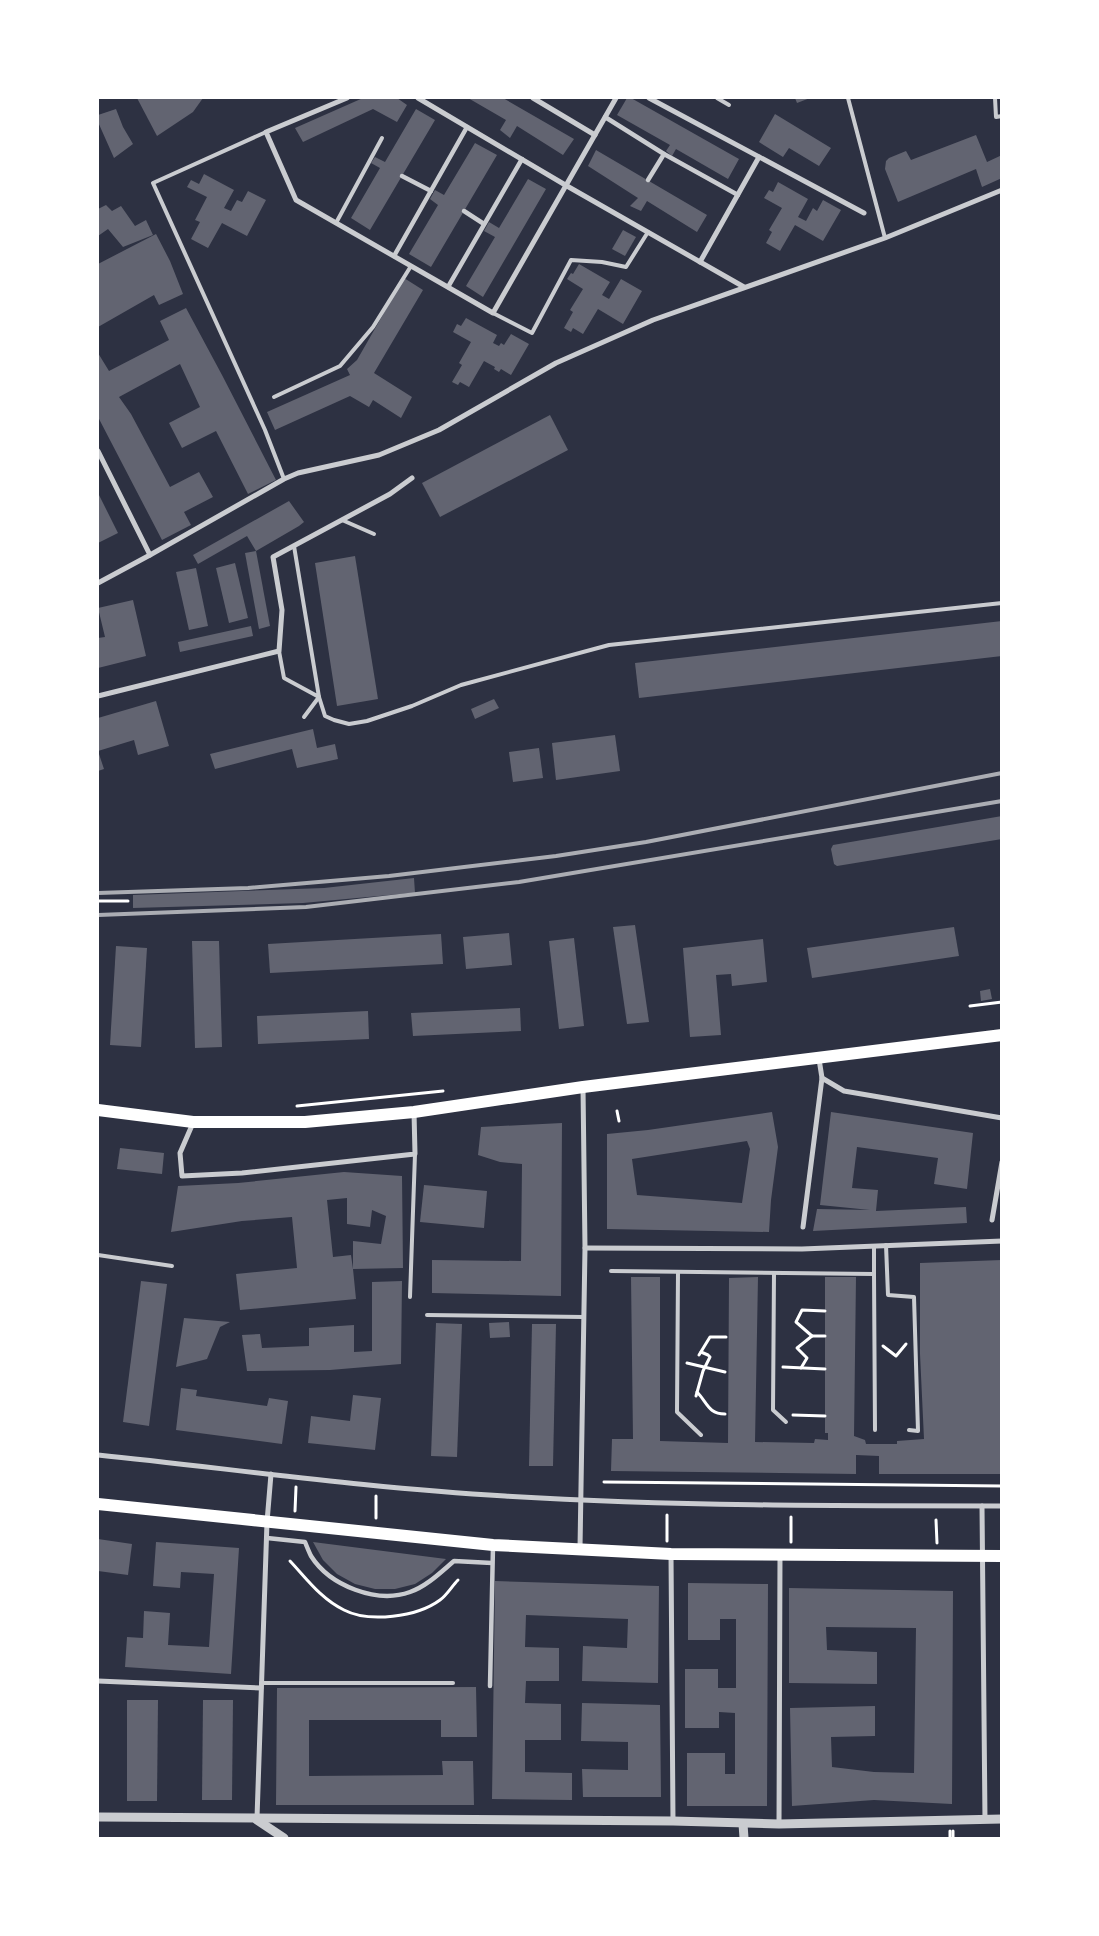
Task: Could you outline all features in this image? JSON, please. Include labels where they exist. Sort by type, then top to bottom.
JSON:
[{"type":"main road","points":[[98,1110],[194,1122],[305,1122],[414,1112],[583,1087],[1002,1035]]},
{"type":"main road","points":[[98,1504],[493,1544],[671,1554],[1002,1556]]},
{"type":"street","points":[[347,98],[266,132],[296,200],[493,313],[616,98]]},
{"type":"street","points":[[418,98],[566,186],[744,287]]},
{"type":"street","points":[[533,98],[595,135]]},
{"type":"street","points":[[649,98],[864,213]]},
{"type":"street","points":[[605,117],[664,154],[738,195]]},
{"type":"street","points":[[394,256],[467,127]]},
{"type":"street","points":[[648,180],[664,154]]},
{"type":"street","points":[[700,262],[760,157]]},
{"type":"street","points":[[448,287],[522,159]]},
{"type":"street","points":[[402,176],[431,191]]},
{"type":"street","points":[[98,583],[284,479],[298,473],[379,456],[439,430],[556,363],[653,320],[885,238],[1002,190]]},
{"type":"street","points":[[464,212],[484,224]]},
{"type":"street","points":[[98,451],[150,555]]},
{"type":"street","points":[[98,696],[279,651],[282,610],[273,557],[390,494],[412,478]]},
{"type":"street","points":[[804,1227],[822,1078],[819,1058]]},
{"type":"street","points":[[822,1078],[844,1091],[1002,1118]]},
{"type":"street","points":[[580,1548],[585,1248],[583,1087]]},
{"type":"street","points":[[194,1122],[180,1153],[182,1176],[242,1173],[415,1154],[414,1112]]},
{"type":"street","points":[[992,1220],[1002,1162]]},
{"type":"street","points":[[585,1248],[802,1249],[1002,1241]]},
{"type":"street","points":[[98,1455],[271,1474],[506,1496],[762,1506],[1002,1506]]},
{"type":"street","points":[[257,1820],[266,1538],[271,1474]]},
{"type":"street","points":[[982,1506],[985,1820]]},
{"type":"street","points":[[266,1538],[305,1542],[311,1556],[333,1578],[345,1585],[375,1596],[392,1596],[410,1592],[425,1584],[454,1561],[492,1563]]},
{"type":"street","points":[[490,1686],[493,1544]]},
{"type":"street","points":[[671,1554],[673,1821]]},
{"type":"street","points":[[780,1555],[780,1824]]},
{"type":"street","points":[[98,1681],[261,1686]]},
{"type":"street","points":[[98,1818],[673,1821],[743,1824],[1002,1819]]},
{"type":"street","points":[[257,1820],[284,1838]]},
{"type":"street","points":[[743,1824],[744,1838]]},
{"type":"lane","points":[[716,98],[729,105]]},
{"type":"lane","points":[[848,98],[885,238]]},
{"type":"lane","points":[[995,98],[996,117],[1002,116]]},
{"type":"lane","points":[[266,132],[154,183],[261,421],[284,479]]},
{"type":"lane","points":[[336,223],[382,138]]},
{"type":"lane","points":[[493,313],[532,333],[571,260],[602,262],[626,267],[648,232]]},
{"type":"lane","points":[[274,397],[340,366],[373,327],[411,266]]},
{"type":"lane","points":[[342,520],[374,534]]},
{"type":"lane","points":[[294,546],[319,696],[325,716],[349,724],[367,721],[412,706],[461,685],[609,645],[1002,603]]},
{"type":"lane","points":[[279,651],[284,678],[319,696]]},
{"type":"lane","points":[[304,717],[319,696]]},
{"type":"lane","points":[[410,1297],[415,1154]]},
{"type":"lane","points":[[886,1245],[888,1295],[914,1297],[918,1431],[909,1430]]},
{"type":"lane","points":[[874,1246],[875,1430]]},
{"type":"lane","points":[[98,1255],[172,1266]]},
{"type":"lane","points":[[611,1271],[874,1274]]},
{"type":"lane","points":[[678,1272],[677,1412],[701,1435]]},
{"type":"lane","points":[[774,1273],[773,1410],[786,1422]]},
{"type":"lane","points":[[427,1314],[583,1317]]},
{"type":"lane","points":[[261,1686],[454,1682]]},
{"type":"path","points":[[98,901],[128,901]]},
{"type":"path","points":[[970,1006],[1002,1002]]},
{"type":"path","points":[[296,1106],[450,1091]]},
{"type":"path","points":[[617,1111],[619,1121]]},
{"type":"path","points":[[812,1336],[796,1322],[802,1310],[825,1311]]},
{"type":"path","points":[[696,1396],[710,1358],[708,1355],[700,1354],[710,1337],[726,1336]]},
{"type":"path","points":[[801,1368],[807,1358],[797,1348],[812,1336],[824,1336]]},
{"type":"path","points":[[874,1346],[883,1346],[896,1356],[908,1342],[916,1342]]},
{"type":"path","points":[[678,1363],[706,1366],[725,1372]]},
{"type":"path","points":[[773,1367],[825,1369]]},
{"type":"path","points":[[697,1392],[711,1410],[716,1413],[725,1414]]},
{"type":"path","points":[[777,1414],[825,1416]]},
{"type":"path","points":[[604,1482],[1002,1486]]},
{"type":"path","points":[[295,1511],[296,1485]]},
{"type":"path","points":[[376,1492],[376,1518]]},
{"type":"path","points":[[667,1515],[667,1541]]},
{"type":"path","points":[[791,1517],[791,1542]]},
{"type":"path","points":[[936,1520],[937,1544]]},
{"type":"building","points":[[137,98],[203,98],[193,112],[157,136]]},
{"type":"building","points":[[363,98],[397,98],[407,105],[397,122],[373,109],[303,142],[295,128]]},
{"type":"building","points":[[468,98],[503,98],[574,139],[563,155],[517,126],[510,138],[500,130],[506,120]]},
{"type":"building","points":[[627,98],[631,98],[739,159],[728,179],[676,149],[672,156],[666,151],[670,145],[617,115]]},
{"type":"building","points":[[795,98],[810,98],[797,103]]},
{"type":"building","points":[[116,109],[123,127],[133,144],[114,158],[98,122],[98,115]]},
{"type":"building","points":[[416,109],[435,120],[370,230],[351,218],[380,168],[371,163],[375,157],[385,162]]},
{"type":"building","points":[[775,114],[831,148],[819,166],[789,148],[783,157],[759,142]]},
{"type":"building","points":[[976,135],[987,162],[1002,155],[1002,178],[982,187],[976,169],[898,202],[885,169],[886,161],[889,158],[906,151],[911,160]]},
{"type":"building","points":[[475,143],[497,155],[431,267],[409,254],[438,205],[430,199],[435,190],[444,195]]},
{"type":"building","points":[[596,150],[707,215],[697,232],[647,201],[641,211],[630,206],[638,198],[588,166]]},
{"type":"building","points":[[204,174],[234,190],[224,208],[231,211],[237,200],[242,202],[248,191],[266,200],[247,236],[222,223],[208,248],[191,239],[200,222],[195,220],[207,197],[187,187],[191,180],[199,184]]},
{"type":"building","points":[[528,179],[546,189],[483,297],[466,286],[495,237],[484,231],[489,222],[499,228]]},
{"type":"building","points":[[778,182],[808,199],[798,217],[806,221],[813,208],[817,211],[823,200],[841,210],[823,241],[795,225],[780,251],[766,243],[772,232],[769,230],[782,208],[764,198],[769,190],[773,192]]},
{"type":"building","points":[[106,205],[112,211],[121,206],[135,226],[146,220],[153,235],[123,247],[108,229],[98,236],[98,209]]},
{"type":"building","points":[[623,230],[636,237],[625,256],[612,249]]},
{"type":"building","points":[[156,234],[170,261],[183,294],[159,305],[154,295],[98,327],[98,264]]},
{"type":"building","points":[[579,264],[610,282],[602,295],[609,299],[621,279],[642,291],[623,324],[598,309],[583,334],[573,328],[571,332],[564,328],[573,312],[570,310],[583,289],[567,279],[571,273],[573,274]]},
{"type":"building","points":[[404,278],[423,290],[374,373],[412,397],[401,418],[373,400],[369,407],[350,396],[275,430],[267,412],[350,375],[347,369],[357,360]]},
{"type":"building","points":[[186,308],[276,480],[248,494],[216,431],[182,448],[169,423],[200,407],[180,364],[119,397],[131,414],[170,487],[199,472],[213,497],[184,512],[191,525],[162,540],[98,417],[98,353],[109,371],[169,340],[160,321]]},
{"type":"building","points":[[466,318],[497,335],[493,343],[499,346],[501,343],[504,345],[511,334],[529,344],[511,375],[501,369],[499,372],[494,369],[495,367],[484,361],[469,387],[460,382],[458,385],[452,382],[462,365],[459,363],[471,342],[453,332],[457,324],[461,326]]},
{"type":"building","points":[[550,415],[568,450],[440,517],[422,483]]},
{"type":"building","points":[[98,493],[118,533],[98,543]]},
{"type":"building","points":[[289,501],[304,522],[299,526],[256,551],[247,536],[198,564],[193,555]]},
{"type":"building","points":[[256,551],[270,626],[259,629],[245,553]]},
{"type":"building","points":[[355,556],[378,699],[337,706],[315,563]]},
{"type":"building","points":[[235,563],[248,618],[229,623],[216,568]]},
{"type":"building","points":[[196,568],[208,626],[189,630],[176,572]]},
{"type":"building","points":[[133,600],[146,656],[98,668],[98,638],[105,637],[98,608]]},
{"type":"building","points":[[1002,621],[1002,656],[639,698],[635,663]]},
{"type":"building","points":[[251,626],[253,636],[180,652],[178,642]]},
{"type":"building","points":[[494,699],[499,708],[475,719],[471,709]]},
{"type":"building","points":[[156,701],[169,746],[138,755],[134,740],[98,751],[98,718]]},
{"type":"building","points":[[313,729],[317,748],[335,744],[338,759],[297,768],[292,749],[215,769],[210,754]]},
{"type":"building","points":[[615,735],[620,771],[556,780],[552,743]]},
{"type":"building","points":[[539,748],[543,778],[513,782],[509,752]]},
{"type":"building","points":[[98,751],[104,769],[98,771]]},
{"type":"building","points":[[1002,816],[1002,839],[837,866],[834,864],[831,849],[833,845]]},
{"type":"building","points":[[414,878],[415,893],[303,903],[133,908],[133,895],[324,888]]},
{"type":"building","points":[[635,925],[649,1022],[627,1024],[613,927]]},
{"type":"building","points":[[954,927],[959,956],[812,978],[807,948]]},
{"type":"building","points":[[509,933],[512,965],[466,969],[463,937]]},
{"type":"building","points":[[441,934],[443,964],[270,973],[268,944]]},
{"type":"building","points":[[574,938],[584,1026],[559,1029],[549,941]]},
{"type":"building","points":[[763,939],[767,982],[732,986],[731,974],[716,975],[721,1035],[690,1037],[683,948]]},
{"type":"building","points":[[192,941],[219,941],[222,1047],[195,1048]]},
{"type":"building","points":[[116,946],[147,948],[141,1047],[110,1045]]},
{"type":"building","points":[[990,989],[992,999],[981,1001],[980,991]]},
{"type":"building","points":[[520,1008],[521,1031],[413,1036],[411,1013]]},
{"type":"building","points":[[368,1011],[369,1039],[258,1044],[257,1016]]},
{"type":"building","points":[[772,1112],[778,1147],[769,1232],[607,1229],[607,1134]],"holes":[[[747,1141],[750,1149],[742,1203],[637,1195],[632,1159]]]},
{"type":"building","points":[[831,1112],[973,1133],[967,1189],[934,1184],[938,1158],[857,1147],[852,1188],[878,1190],[876,1211],[966,1207],[967,1223],[813,1231],[817,1209],[870,1210],[820,1205]]},
{"type":"building","points":[[562,1123],[561,1296],[432,1293],[432,1260],[521,1261],[522,1164],[500,1162],[478,1155],[481,1127]]},
{"type":"building","points":[[120,1148],[164,1153],[162,1174],[117,1169]]},
{"type":"building","points":[[344,1172],[402,1176],[403,1268],[353,1269],[356,1299],[240,1310],[236,1274],[297,1268],[292,1217],[242,1221],[171,1232],[178,1186],[238,1183]],"holes":[[[347,1198],[347,1224],[370,1227],[372,1210],[386,1216],[381,1244],[353,1241],[353,1269],[351,1255],[333,1257],[327,1200]]]},
{"type":"building","points":[[424,1185],[487,1191],[484,1228],[420,1222]]},
{"type":"building","points":[[1002,1260],[1002,1474],[879,1474],[879,1456],[856,1455],[856,1474],[611,1471],[612,1439],[633,1439],[631,1277],[660,1277],[660,1441],[728,1443],[729,1278],[758,1277],[755,1442],[814,1443],[815,1439],[828,1440],[828,1433],[825,1433],[825,1277],[856,1277],[854,1436],[865,1440],[866,1444],[897,1444],[897,1441],[924,1439],[920,1354],[920,1263]]},
{"type":"building","points":[[141,1281],[167,1284],[149,1426],[123,1422]]},
{"type":"building","points":[[402,1281],[401,1364],[330,1370],[247,1371],[242,1335],[260,1334],[262,1348],[309,1346],[309,1328],[354,1325],[354,1352],[372,1351],[372,1282]]},
{"type":"building","points":[[184,1318],[230,1322],[220,1327],[207,1359],[176,1367]]},
{"type":"building","points":[[509,1322],[510,1337],[490,1338],[489,1323]]},
{"type":"building","points":[[436,1323],[462,1324],[457,1457],[431,1456]]},
{"type":"building","points":[[532,1324],[556,1324],[553,1466],[529,1466]]},
{"type":"building","points":[[181,1388],[197,1390],[196,1396],[267,1406],[269,1398],[288,1401],[282,1444],[176,1430]]},
{"type":"building","points":[[353,1395],[381,1398],[375,1450],[308,1443],[311,1416],[350,1421]]},
{"type":"building","points":[[98,1539],[132,1544],[128,1575],[98,1571]]},
{"type":"building","points":[[156,1542],[239,1548],[231,1674],[125,1667],[127,1637],[143,1638],[144,1611],[170,1613],[168,1645],[209,1647],[214,1574],[181,1572],[180,1588],[153,1586]]},
{"type":"building","points":[[313,1542],[446,1559],[432,1573],[415,1584],[395,1589],[375,1589],[355,1584],[337,1574],[323,1560]]},
{"type":"building","points":[[495,1581],[659,1586],[658,1683],[582,1681],[583,1646],[627,1648],[628,1619],[526,1615],[525,1647],[559,1648],[559,1681],[526,1681],[525,1703],[561,1704],[561,1740],[525,1740],[525,1772],[572,1773],[572,1800],[492,1799]]},
{"type":"building","points":[[688,1583],[768,1584],[767,1806],[687,1806],[687,1753],[725,1753],[725,1774],[735,1774],[735,1713],[719,1712],[719,1728],[685,1728],[685,1669],[718,1669],[718,1688],[736,1688],[736,1619],[720,1619],[720,1640],[688,1640]]},
{"type":"building","points":[[789,1588],[953,1591],[952,1804],[874,1800],[792,1806],[790,1708],[875,1706],[875,1736],[831,1737],[832,1767],[874,1772],[914,1773],[916,1628],[826,1627],[827,1650],[877,1652],[877,1684],[789,1683]]},
{"type":"building","points":[[476,1687],[477,1737],[441,1737],[441,1720],[309,1720],[309,1776],[443,1775],[442,1761],[473,1761],[474,1805],[276,1805],[277,1688]]},
{"type":"building","points":[[127,1700],[158,1700],[157,1801],[127,1801]]},
{"type":"building","points":[[203,1700],[233,1700],[232,1800],[202,1800]]},
{"type":"building","points":[[582,1703],[660,1705],[661,1797],[583,1797],[582,1769],[628,1770],[628,1742],[581,1741]]},
{"type":"railway","points":[[98,893],[248,888],[389,876],[556,856],[646,842],[1002,773]]},
{"type":"railway","points":[[98,915],[306,907],[519,882],[1002,801]]}]
